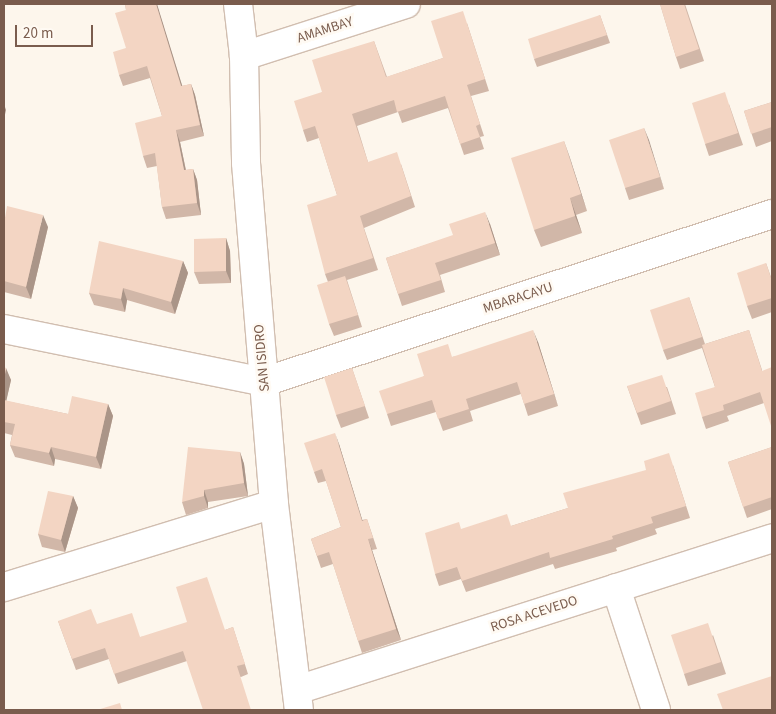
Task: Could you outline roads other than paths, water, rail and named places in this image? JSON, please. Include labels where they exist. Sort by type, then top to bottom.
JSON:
[{"type":"street","name":"SAN ISIDRO","points":[[238,4],[244,56],[246,163],[274,504],[298,700]]},
{"type":"street","name":"AMAMBAY","points":[[244,56],[406,4]]},
{"type":"street","name":"MBARACAYU","points":[[264,382],[772,214]]},
{"type":"street","points":[[4,329],[264,382]]},
{"type":"street","points":[[4,587],[274,504]]},
{"type":"street","name":"ROSA ACEVEDO","points":[[298,700],[616,588],[772,538]]},
{"type":"street","points":[[616,588],[656,710]]}]
